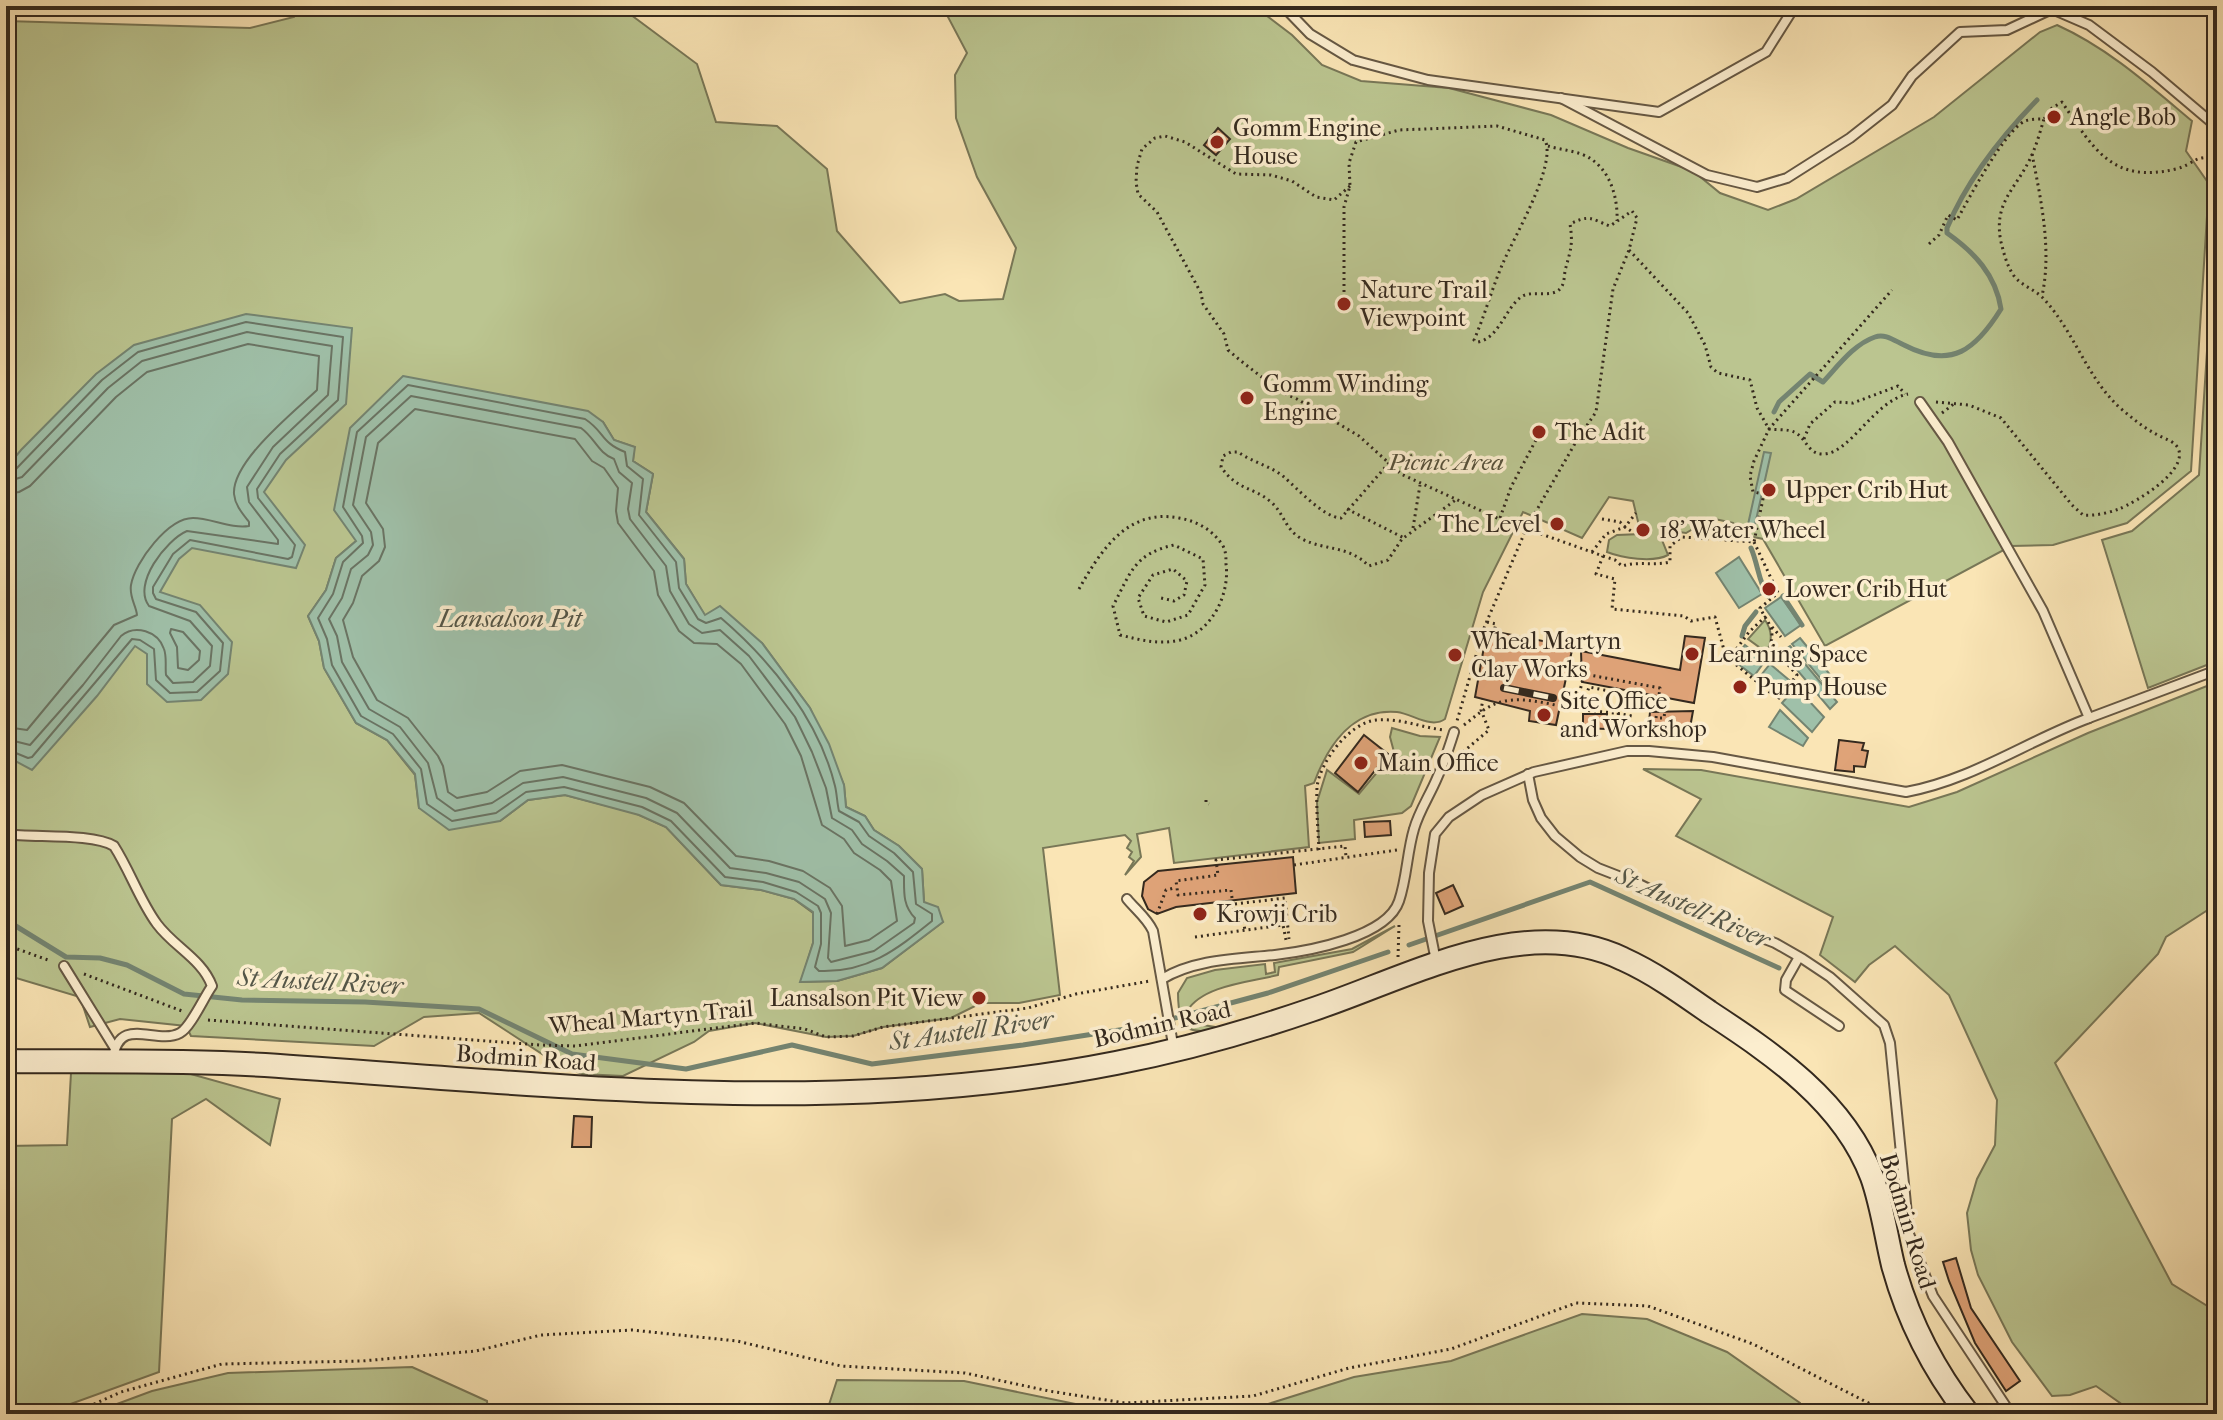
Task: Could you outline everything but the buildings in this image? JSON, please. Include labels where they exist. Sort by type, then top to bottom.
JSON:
[{"type":"main road","name":"Bodmin Road","points":[[6,1061],[113,1055],[634,1092],[844,1094],[1052,1074],[1173,1044],[1259,1028],[1397,980],[1435,957],[1518,943],[1560,941],[1583,944],[1624,959],[1737,1030],[1786,1068],[1840,1120],[1862,1156],[1878,1198],[1895,1273],[1913,1323],[1934,1365],[1968,1414]]},
{"type":"lane","points":[[1283,6],[1310,34],[1353,60],[1428,80],[1659,112],[1766,52],[1795,6]]},
{"type":"lane","points":[[1561,98],[1707,175],[1757,187],[1787,178],[1850,138],[1892,105],[1912,76],[1960,32],[2007,30],[2052,9],[2089,25],[2152,72],[2217,127]]},
{"type":"lane","points":[[1920,402],[1948,442],[2043,611],[2089,718]]},
{"type":"lane","points":[[1435,957],[1430,932],[1429,873],[1435,834],[1449,817],[1482,795],[1528,774],[1627,751],[1649,751],[1713,757],[1906,792],[1934,787],[2089,718],[2217,670]]},
{"type":"lane","points":[[1162,979],[1175,971],[1201,963],[1287,954],[1340,941],[1378,926],[1392,916],[1399,901],[1414,829],[1442,768],[1454,732]]},
{"type":"lane","points":[[1528,774],[1533,800],[1541,818],[1555,836],[1589,863],[1704,916],[1775,943],[1830,977],[1884,1025],[1890,1043],[1895,1084],[1909,1234],[1933,1296],[2011,1414]]},
{"type":"lane","points":[[6,834],[107,841],[114,846],[154,920],[168,938],[207,974],[210,988],[187,1028],[180,1033],[170,1037],[141,1033],[126,1036],[113,1055],[64,966]]},
{"type":"lane","points":[[1127,899],[1149,921],[1173,1044]]},
{"type":"lane","points":[[1799,957],[1786,980],[1785,990],[1839,1026]]},
{"type":"path","points":[[1769,429],[1795,432],[1812,451],[1820,454],[1832,452],[1847,442],[1885,404],[1905,394],[1914,394],[1920,402],[1969,405],[2001,418],[2083,515],[2118,510],[2167,478],[2179,459],[2178,449],[2171,441],[2149,431],[2106,394],[2042,296],[2015,276],[2004,255],[1999,231],[2001,209],[2032,153],[2044,119],[2052,108],[2062,102],[2085,135],[2110,162],[2126,171],[2155,174],[2183,167],[2196,157],[2217,158]]},
{"type":"path","points":[[1929,244],[1939,235],[1948,215],[1957,220],[1987,168],[2017,127],[2026,121],[2044,119]]},
{"type":"path","points":[[1344,304],[1344,207],[1350,186],[1349,163],[1356,142],[1399,130],[1497,126],[1545,140],[1548,160],[1534,198],[1502,264],[1474,340],[1478,342],[1485,341],[1525,294],[1555,292],[1562,287],[1573,247],[1570,224],[1583,217],[1591,217],[1610,226],[1632,211],[1637,218],[1629,250],[1613,289],[1596,412],[1527,527],[1486,622],[1454,732]]},
{"type":"path","points":[[1350,186],[1334,200],[1316,197],[1292,181],[1271,175],[1236,174],[1185,142],[1165,136],[1155,138],[1142,149],[1136,182],[1138,194],[1157,212],[1166,227],[1201,293],[1203,304],[1224,334],[1228,350],[1281,392],[1359,436],[1420,485],[1499,519],[1615,560],[1622,566],[1635,562],[1643,565],[1670,562],[1670,546],[1682,537],[1754,542]]},
{"type":"path","points":[[1548,146],[1590,158],[1603,170],[1618,204],[1617,222]]},
{"type":"path","points":[[2032,153],[2041,199],[2046,254],[2047,269],[2042,296]]},
{"type":"path","points":[[1629,250],[1688,313],[1705,345],[1711,367],[1718,373],[1750,380],[1757,408],[1769,429]]},
{"type":"path","points":[[1781,637],[1760,608],[1778,593],[1754,542],[1764,494],[1753,492],[1750,476],[1769,429],[1892,290]]},
{"type":"path","points":[[1804,440],[1810,424],[1835,402],[1853,403],[1898,386],[1905,394]]},
{"type":"path","points":[[1499,519],[1511,487],[1537,438]]},
{"type":"path","points":[[1389,463],[1341,518],[1332,518],[1294,489],[1285,477],[1234,451],[1223,456],[1221,467],[1236,485],[1270,501],[1290,532],[1305,540],[1358,555],[1369,566],[1388,560],[1404,538],[1457,499]]},
{"type":"path","points":[[1412,531],[1420,485]]},
{"type":"path","points":[[1347,509],[1404,538]]},
{"type":"path","points":[[1592,552],[1606,534],[1625,527],[1636,513]]},
{"type":"path","points":[[1079,589],[1100,551],[1128,526],[1162,514],[1199,521],[1225,548],[1228,581],[1213,618],[1184,639],[1157,644],[1120,635],[1113,606],[1132,570],[1151,550],[1174,545],[1203,559],[1205,585],[1188,615],[1166,622],[1144,616],[1138,598],[1153,575],[1173,569],[1187,581],[1184,595],[1174,601],[1161,598]]},
{"type":"path","points":[[1602,519],[1620,522],[1634,533]]},
{"type":"path","points":[[1603,556],[1596,574],[1615,579],[1612,609],[1684,616],[1691,621],[1715,617],[1724,650],[1731,656]]},
{"type":"path","points":[[1765,617],[1731,656],[1730,662],[1778,699],[1797,675],[1783,659],[1775,662],[1769,657],[1772,627]]},
{"type":"path","points":[[1486,622],[1496,624],[1494,631]]},
{"type":"path","points":[[1498,636],[1511,638]]},
{"type":"path","points":[[1586,696],[1579,695],[1584,674],[1660,688],[1656,718],[1664,718],[1667,695]]},
{"type":"path","points":[[1577,709],[1589,687],[1619,693],[1618,721],[1661,733],[1679,734]]},
{"type":"path","points":[[1460,755],[1489,730],[1481,710],[1483,699]]},
{"type":"path","points":[[1454,732],[1481,710],[1503,701],[1617,711],[1632,716]]},
{"type":"path","points":[[1319,850],[1319,779],[1326,764],[1351,732],[1369,722],[1395,720],[1454,732]]},
{"type":"path","points":[[1245,930],[1243,920],[1235,916],[1231,890],[1178,895],[1176,881],[1218,875],[1216,860],[1345,846],[1346,857]]},
{"type":"path","points":[[1294,865],[1410,849]]},
{"type":"path","points":[[1157,914],[1166,890],[1174,888]]},
{"type":"path","points":[[1195,937],[1283,925],[1285,940],[1289,939],[1285,898],[1233,902]]},
{"type":"path","points":[[1397,980],[1399,901]]},
{"type":"path","name":"Wheal Martyn Trail","points":[[6,945],[204,1019],[540,1045],[576,1046],[755,1023],[805,1029],[826,1037],[853,1036],[883,1027],[1028,1008],[1076,994],[1162,979]]},
{"type":"path","points":[[72,1414],[121,1392],[222,1364],[362,1361],[476,1351],[541,1335],[632,1330],[737,1341],[841,1366],[965,1373],[1125,1403],[1253,1396],[1349,1368],[1451,1349],[1576,1303],[1648,1306],[1753,1344],[1890,1414]]},
{"type":"green space","name":"Picnic Area","points":[[299,6],[619,6],[697,64],[716,122],[777,126],[827,169],[837,231],[900,303],[945,294],[959,301],[1003,299],[1016,248],[977,177],[956,118],[955,75],[967,53],[947,15],[937,6],[1254,6],[1292,35],[1322,65],[1361,81],[1449,88],[1551,115],[1628,148],[1693,171],[1720,193],[1768,210],[1796,199],[1934,117],[2040,32],[2057,25],[2111,56],[2192,121],[2186,151],[2209,184],[2191,471],[2127,523],[2053,545],[2011,546],[1825,646],[1763,539],[1744,535],[1733,523],[1715,519],[1686,533],[1672,531],[1662,540],[1668,555],[1638,559],[1607,552],[1609,540],[1617,535],[1641,534],[1633,501],[1609,497],[1582,538],[1523,512],[1483,592],[1445,719],[1434,722],[1403,713],[1381,712],[1367,716],[1344,732],[1327,755],[1314,783],[1305,786],[1309,847],[1174,863],[1169,828],[1137,834],[1141,857],[1125,875],[1134,861],[1129,857],[1132,852],[1127,848],[1131,841],[1125,835],[1043,848],[1060,995],[1019,1003],[981,1003],[951,1018],[883,1027],[853,1036],[826,1037],[755,1023],[709,1031],[694,1042],[623,1076],[582,1074],[556,1063],[479,1013],[424,1017],[374,1046],[191,1036],[186,1026],[120,1019],[90,1027],[80,997],[6,975],[6,21],[250,28],[294,17]],"holes":[[[603,422],[614,440],[634,447],[633,461],[653,474],[646,512],[684,559],[686,584],[705,616],[762,643],[810,708],[844,785],[846,807],[865,816],[874,830],[899,846],[922,869],[924,902],[943,922],[882,968],[837,981],[801,982],[813,943],[813,913],[794,899],[761,890],[721,885],[666,827],[635,813],[565,795],[528,800],[500,821],[419,808],[415,775],[387,740],[356,723],[324,668],[319,641],[308,616],[326,590],[336,558],[356,541]]]},
{"type":"green space","points":[[2217,196],[2217,661],[2148,688],[2102,540],[2132,531],[2199,475]]},
{"type":"green space","points":[[1765,620],[1771,636],[1766,652],[1748,639]]},
{"type":"green space","points":[[2217,682],[2217,904],[2166,937],[2158,954],[2055,1063],[2172,1284],[2217,1312],[2217,1414],[2110,1414],[2120,1403],[2096,1386],[2070,1395],[2052,1396],[2012,1342],[1978,1275],[1971,1250],[1967,1213],[1977,1179],[1995,1145],[1997,1100],[1949,995],[1895,946],[1869,965],[1855,982],[1820,955],[1833,917],[1676,836],[1701,799],[1643,769],[1701,770],[1909,807],[1957,792],[2088,733]]},
{"type":"green space","points":[[1392,728],[1420,736],[1440,737],[1411,806],[1402,813],[1354,820],[1355,839],[1319,843],[1317,802],[1327,770],[1359,794],[1394,752],[1390,737]]},
{"type":"green space","points":[[1395,926],[1353,952],[1279,967],[1278,975],[1216,990],[1194,1002],[1187,1011],[1190,1021],[1196,1024],[1222,1028],[1193,1030],[1183,1022],[1178,993],[1187,978],[1215,970],[1265,964],[1266,974],[1275,972],[1274,963],[1352,949]]},
{"type":"green space","points":[[180,1071],[280,1099],[270,1145],[206,1099],[172,1119],[159,1372],[43,1414],[6,1414],[6,1146],[67,1145],[71,1073]]},
{"type":"green space","points":[[1582,1314],[1647,1319],[1727,1352],[1800,1403],[1798,1414],[1160,1414],[1252,1409],[1354,1377],[1451,1361]]},
{"type":"green space","points":[[412,1367],[487,1401],[488,1414],[90,1414],[152,1391],[228,1373]]},
{"type":"green space","points":[[837,1380],[964,1381],[1124,1414],[826,1414]]},
{"type":"water","points":[[246,314],[352,328],[346,404],[286,460],[264,492],[305,545],[296,568],[192,548],[179,559],[160,592],[200,605],[232,642],[228,674],[201,700],[167,702],[147,684],[147,654],[135,646],[97,696],[32,770],[6,756],[6,468],[96,374],[134,345]]},
{"type":"water","name":"Lansalson Pit","points":[[403,376],[588,411],[603,422],[614,440],[635,447],[633,461],[653,474],[646,512],[684,559],[686,584],[705,615],[720,606],[762,643],[810,708],[829,744],[844,785],[846,807],[865,816],[874,830],[899,846],[922,869],[924,902],[938,907],[943,922],[882,968],[837,981],[800,982],[813,943],[813,912],[794,899],[761,890],[721,885],[666,827],[639,815],[565,795],[528,800],[500,821],[449,830],[419,808],[415,774],[387,740],[356,723],[324,668],[319,641],[308,616],[326,590],[336,558],[356,541],[334,510],[350,428]]},
{"type":"water","points":[[1764,452],[1771,453],[1754,529],[1747,529]]},
{"type":"water","points":[[1739,557],[1762,594],[1739,608],[1716,573]]},
{"type":"water","points":[[1781,597],[1801,625],[1785,636],[1765,608]]},
{"type":"water","points":[[1800,638],[1832,677],[1824,683],[1792,644]]},
{"type":"water","points":[[1745,645],[1765,661],[1754,676],[1733,660]]},
{"type":"water","points":[[1790,646],[1837,702],[1830,709],[1782,652]]},
{"type":"water","points":[[1770,664],[1789,680],[1778,695],[1758,679]]},
{"type":"water","points":[[1796,687],[1824,717],[1812,732],[1782,703]]},
{"type":"water","points":[[1780,710],[1808,738],[1803,746],[1769,727]]},
{"type":"waterway","points":[[1774,412],[1779,402],[1810,374],[1823,382],[1853,350],[1875,337],[1886,337],[1936,356],[1961,351],[1982,335],[2001,309],[1998,297],[1982,265],[1947,233],[1947,228],[1964,193],[1986,160],[2037,100]]},
{"type":"waterway","points":[[1751,548],[1765,591],[1768,596],[1774,591]]},
{"type":"waterway","points":[[1783,596],[1802,625]]},
{"type":"waterway","points":[[1742,636],[1745,626],[1756,612]]},
{"type":"waterway","name":"St Austell River","points":[[1409,945],[1590,882],[1779,968]]},
{"type":"waterway","name":"St Austell River","points":[[6,920],[66,957],[100,958],[127,965],[184,994],[242,1000],[365,1002],[479,1009],[572,1054],[686,1069],[792,1045],[872,1064],[1145,1026],[1268,993],[1388,952]]},
{"type":"railway","points":[[1504,688],[1553,698]]},
{"type":"place","name":"Angle Bob","points":[[2054,117]]},
{"type":"place","name":"Gomm Engine House","points":[[1217,142]]},
{"type":"place","name":"Nature Trail Viewpoint","points":[[1344,304]]},
{"type":"place","name":"Gomm Winding Engine","points":[[1247,398]]},
{"type":"place","name":"The Adit","points":[[1539,432]]},
{"type":"place","name":"Upper Crib Hut","points":[[1769,490]]},
{"type":"place","name":"The Level","points":[[1557,524]]},
{"type":"place","name":"18' Water Wheel","points":[[1643,530]]},
{"type":"place","name":"Lower Crib Hut","points":[[1769,589]]},
{"type":"place","name":"Learning Space","points":[[1692,654]]},
{"type":"place","name":"Wheal Martyn Clay Works","points":[[1455,655]]},
{"type":"place","name":"Pump House","points":[[1740,687]]},
{"type":"place","name":"Site Office and Workshop","points":[[1544,715]]},
{"type":"place","name":"Main Office","points":[[1361,763]]},
{"type":"place","name":"Krowji Crib","points":[[1200,914]]},
{"type":"place","name":"Lansalson Pit View","points":[[979,998]]}]
